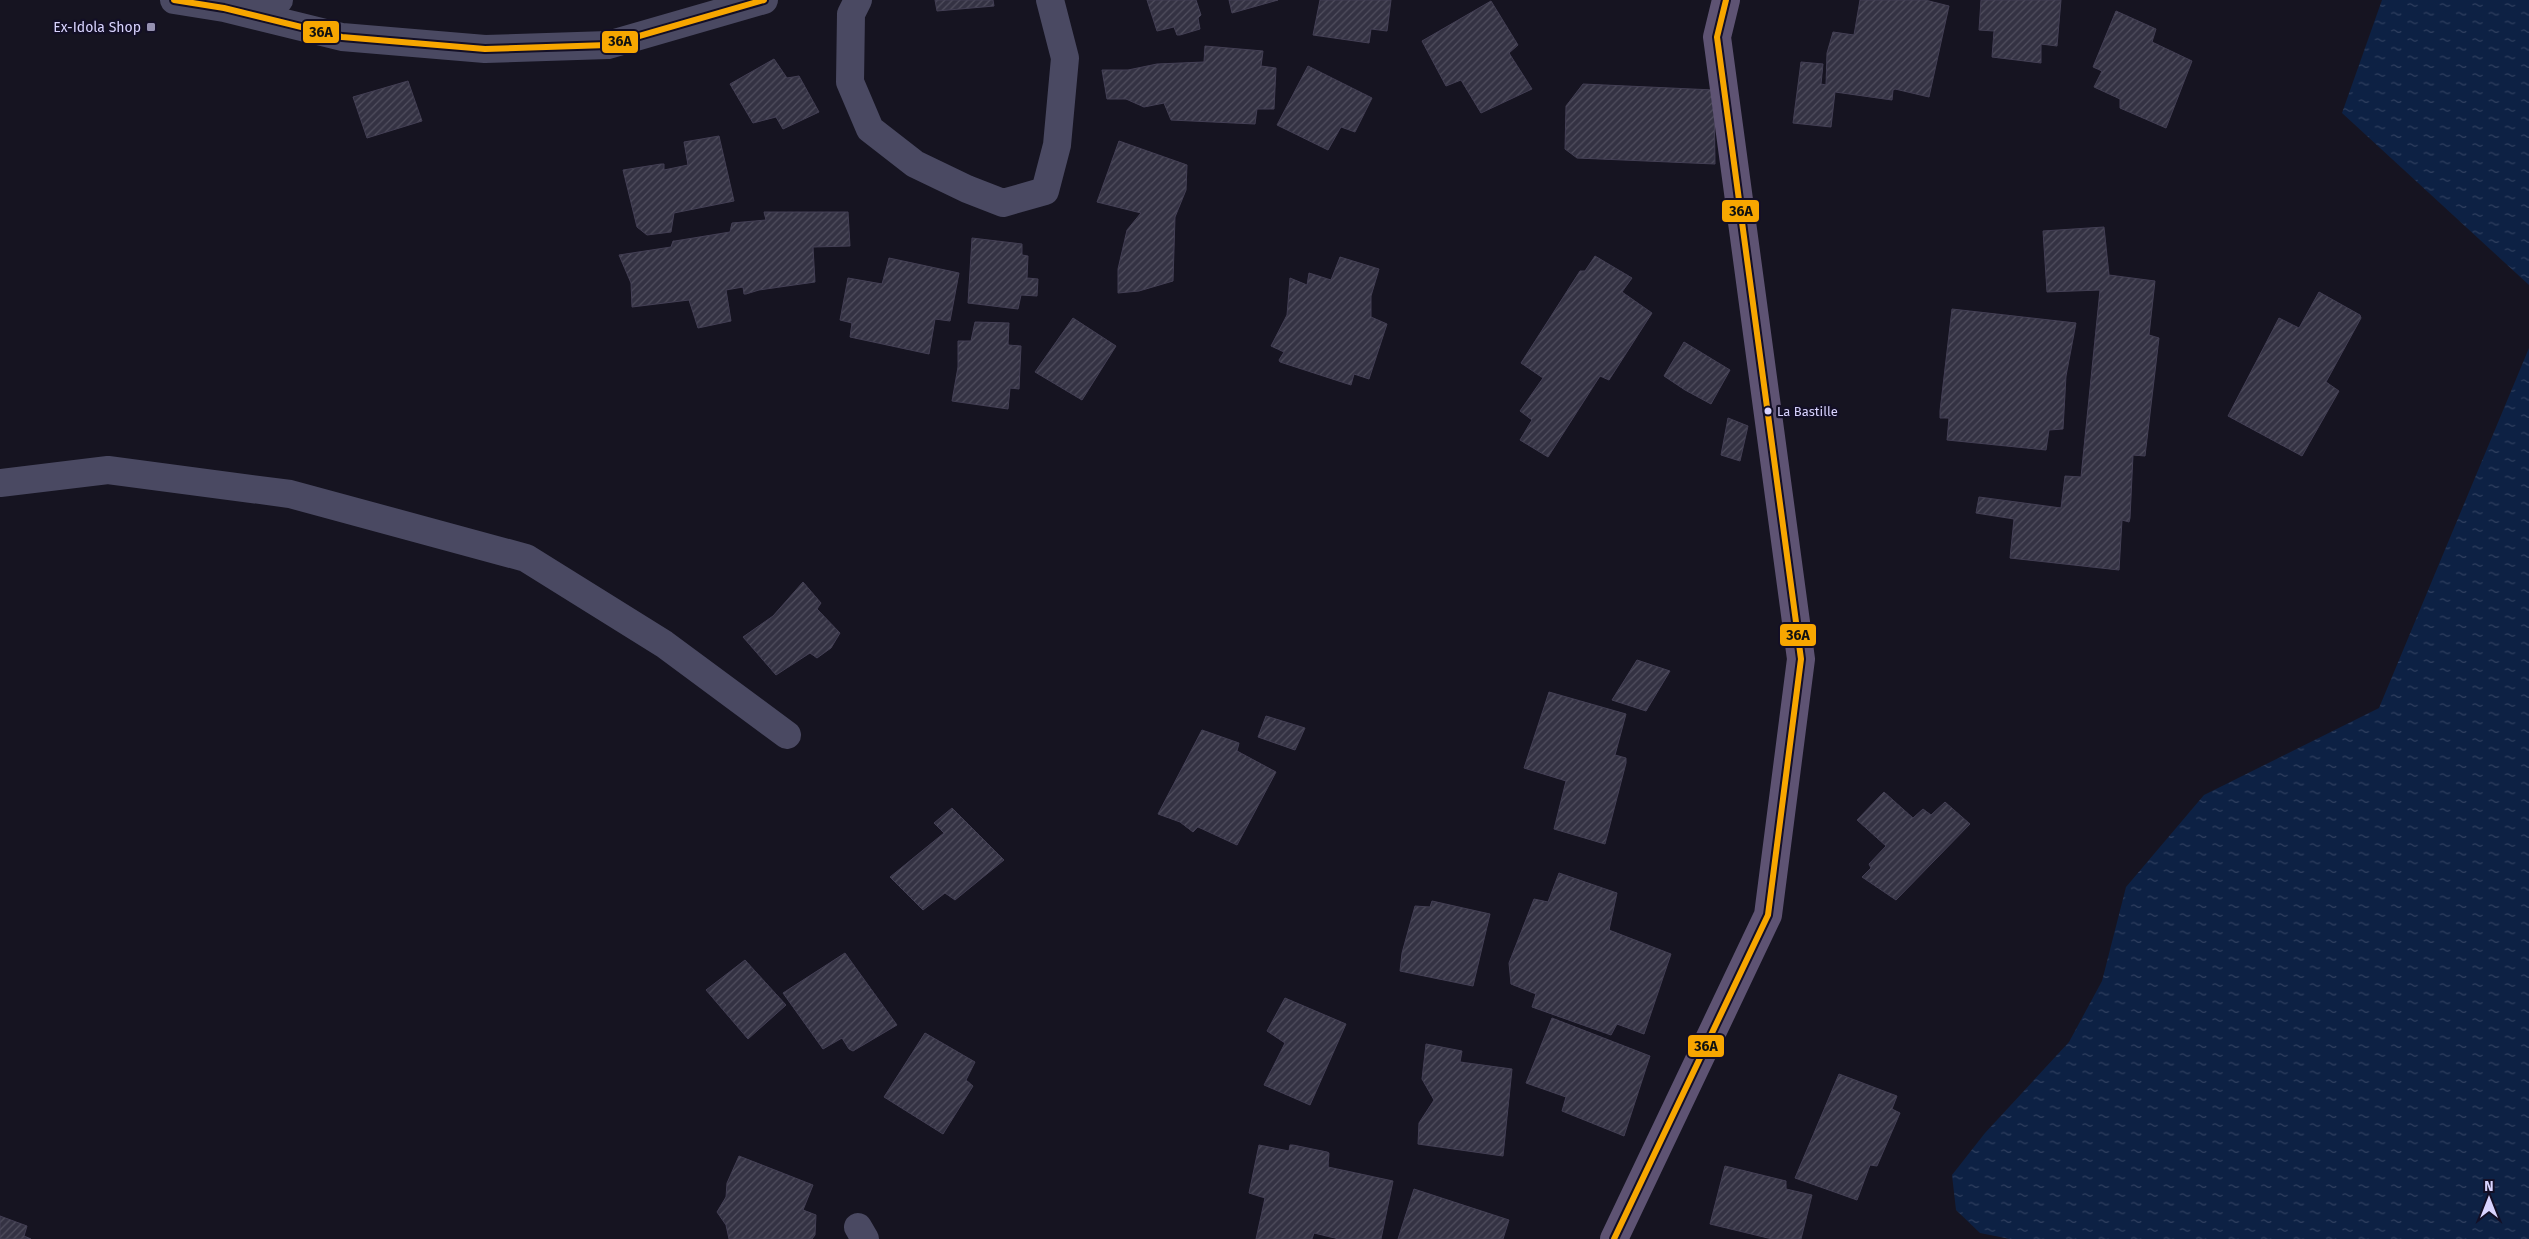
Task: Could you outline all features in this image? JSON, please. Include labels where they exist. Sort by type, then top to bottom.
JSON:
[{"type":"main road","points":[[1614,1239],[1768,915],[1802,659],[1717,37],[1726,0]]},
{"type":"street","points":[[174,0],[224,8],[342,37],[485,49],[608,45],[764,0]]},
{"type":"street","points":[[224,8],[279,0]]},
{"type":"street","points":[[858,0],[851,14],[850,82],[870,128],[915,164],[967,189],[1003,202],[1045,191],[1057,145],[1065,58],[1050,0]]},
{"type":"street","points":[[0,482],[108,470],[290,494],[526,558],[664,644],[787,735]]},
{"type":"water","points":[[2382,0],[2529,0],[2529,285],[2342,113]]},
{"type":"water","points":[[2529,348],[2529,1239],[2010,1239],[1980,1233],[1956,1210],[1952,1175],[1985,1133],[2069,1042],[2102,981],[2126,887],[2204,795],[2379,708]]},
{"type":"building","points":[[935,0],[993,0],[994,6],[937,11]]},
{"type":"building","points":[[1147,0],[1196,0],[1201,15],[1198,18],[1200,29],[1180,35],[1177,35],[1174,27],[1157,31]]},
{"type":"building","points":[[1229,0],[1278,0],[1232,13]]},
{"type":"building","points":[[1320,0],[1391,0],[1387,31],[1371,29],[1369,43],[1313,35]]},
{"type":"building","points":[[1860,0],[1925,0],[1949,6],[1929,97],[1895,89],[1893,90],[1892,100],[1835,92],[1831,127],[1793,123],[1801,62],[1823,64],[1821,84],[1826,85],[1827,53],[1833,32],[1854,35]]},
{"type":"building","points":[[1981,0],[2061,0],[2057,46],[2041,44],[2041,63],[1992,57],[1994,31],[1979,30]]},
{"type":"building","points":[[1491,1],[1518,45],[1509,53],[1532,89],[1481,113],[1461,80],[1446,86],[1422,41]]},
{"type":"building","points":[[2116,11],[2156,29],[2152,42],[2192,61],[2166,128],[2120,108],[2120,99],[2094,87],[2102,71],[2093,67]]},
{"type":"building","points":[[1205,46],[1263,51],[1261,66],[1276,68],[1274,109],[1257,109],[1255,124],[1171,120],[1164,103],[1144,107],[1126,99],[1107,99],[1102,70],[1128,70],[1157,64],[1204,62]]},
{"type":"building","points":[[774,59],[787,78],[799,76],[819,112],[783,129],[776,117],[753,123],[730,84]]},
{"type":"building","points":[[1308,66],[1372,98],[1355,132],[1341,127],[1328,150],[1277,125]]},
{"type":"building","points":[[408,81],[422,121],[367,138],[353,97]]},
{"type":"building","points":[[1583,84],[1714,90],[1715,164],[1577,158],[1565,149],[1566,106]]},
{"type":"building","points":[[719,136],[734,201],[674,213],[671,232],[647,235],[637,227],[623,170],[664,164],[664,170],[688,165],[684,142]]},
{"type":"building","points":[[1119,141],[1187,165],[1186,190],[1175,217],[1173,281],[1139,291],[1118,293],[1118,269],[1127,230],[1141,213],[1097,202]]},
{"type":"building","points":[[764,212],[848,212],[850,246],[813,247],[815,282],[759,290],[746,294],[744,294],[743,287],[726,290],[731,321],[698,328],[689,300],[632,307],[631,283],[619,255],[671,247],[673,241],[730,232],[732,223],[766,220]]},
{"type":"building","points":[[2104,227],[2109,275],[2155,281],[2149,335],[2159,338],[2145,456],[2133,455],[2130,518],[2129,522],[2122,520],[2119,570],[2010,558],[2014,519],[1976,513],[1979,497],[2061,508],[2065,476],[2081,477],[2100,290],[2047,292],[2043,231]]},
{"type":"building","points":[[972,238],[1022,244],[1022,255],[1028,256],[1027,278],[1038,279],[1037,296],[1021,295],[1018,309],[968,303]]},
{"type":"building","points":[[1595,256],[1632,278],[1622,292],[1652,313],[1609,380],[1600,376],[1548,457],[1520,440],[1532,420],[1520,411],[1543,378],[1521,363],[1580,271],[1585,271]]},
{"type":"building","points":[[1340,257],[1379,269],[1371,296],[1371,317],[1387,324],[1369,379],[1354,374],[1351,385],[1280,362],[1279,360],[1284,352],[1271,346],[1287,315],[1290,278],[1307,285],[1309,273],[1331,280]]},
{"type":"building","points":[[889,258],[959,273],[950,321],[935,319],[929,354],[850,337],[852,323],[840,320],[848,278],[882,284]]},
{"type":"building","points":[[2319,292],[2360,315],[2361,318],[2326,382],[2339,391],[2302,456],[2228,416],[2279,318],[2299,328]]},
{"type":"building","points":[[1952,309],[2076,323],[2066,376],[2063,429],[2049,430],[2046,450],[1947,440],[1949,418],[1940,418],[1940,411]]},
{"type":"building","points":[[1073,318],[1116,346],[1082,400],[1035,372]]},
{"type":"building","points":[[975,322],[1009,323],[1008,345],[1021,346],[1019,389],[1010,388],[1008,409],[952,401],[958,367],[958,341],[971,341]]},
{"type":"building","points":[[1684,342],[1730,370],[1711,404],[1664,376]]},
{"type":"building","points":[[1728,418],[1748,426],[1740,461],[1721,455]]},
{"type":"building","points":[[803,582],[821,603],[817,609],[840,633],[831,648],[817,658],[810,653],[776,675],[743,637],[773,616]]},
{"type":"building","points":[[1637,660],[1670,671],[1646,711],[1612,700]]},
{"type":"building","points":[[1549,692],[1626,714],[1615,755],[1626,758],[1626,763],[1605,844],[1554,829],[1566,781],[1524,768]]},
{"type":"building","points":[[1266,716],[1305,728],[1295,750],[1258,737]]},
{"type":"building","points":[[1202,730],[1239,743],[1237,751],[1276,772],[1237,845],[1198,827],[1193,832],[1180,822],[1158,814]]},
{"type":"building","points":[[1884,792],[1913,818],[1923,809],[1931,815],[1945,802],[1970,824],[1896,900],[1862,877],[1871,868],[1869,864],[1886,846],[1857,820]]},
{"type":"building","points":[[952,808],[1004,860],[955,900],[945,893],[923,910],[890,877],[944,833],[934,823]]},
{"type":"building","points":[[1559,873],[1617,893],[1609,930],[1671,954],[1644,1034],[1617,1024],[1611,1035],[1532,1007],[1536,994],[1511,984],[1509,963],[1534,899],[1548,902]]},
{"type":"building","points":[[1432,901],[1490,914],[1473,986],[1400,971],[1402,953],[1415,906],[1430,907]]},
{"type":"building","points":[[845,953],[897,1025],[853,1051],[849,1049],[842,1038],[823,1049],[783,993]]},
{"type":"building","points":[[745,960],[786,1005],[748,1039],[706,990]]},
{"type":"building","points":[[1285,998],[1346,1024],[1310,1105],[1264,1085],[1285,1043],[1267,1031]]},
{"type":"building","points":[[1552,1018],[1650,1056],[1624,1136],[1562,1111],[1566,1097],[1526,1083]]},
{"type":"building","points":[[925,1033],[975,1062],[966,1080],[973,1086],[943,1134],[884,1097]]},
{"type":"building","points":[[1426,1044],[1462,1051],[1460,1062],[1512,1069],[1503,1156],[1418,1144],[1419,1123],[1434,1100],[1422,1079]]},
{"type":"building","points":[[1839,1074],[1897,1096],[1892,1109],[1900,1113],[1877,1166],[1870,1165],[1857,1200],[1795,1178]]},
{"type":"building","points":[[1259,1145],[1289,1151],[1290,1145],[1293,1145],[1327,1152],[1329,1153],[1328,1167],[1393,1181],[1381,1239],[1339,1239],[1314,1233],[1312,1239],[1256,1239],[1265,1198],[1249,1193]]},
{"type":"building","points":[[739,1156],[813,1185],[803,1210],[816,1215],[815,1235],[812,1239],[729,1239],[726,1225],[717,1212],[726,1197],[727,1183]]},
{"type":"building","points":[[1725,1166],[1786,1181],[1786,1189],[1812,1195],[1801,1239],[1772,1239],[1710,1224]]},
{"type":"building","points":[[1414,1189],[1509,1220],[1503,1239],[1398,1239]]},
{"type":"building","points":[[0,1216],[27,1226],[24,1236],[31,1239],[0,1239]]},
{"type":"transit line","name":"36A","points":[[174,0],[224,8],[342,37],[485,49],[608,45],[764,0]]},
{"type":"transit line","name":"36A","points":[[1614,1239],[1768,915],[1801,659],[1717,37],[1726,0]]},
{"type":"place","name":"Ex-Idola Shop","points":[[151,27]]},
{"type":"place","name":"La Bastille","points":[[1768,411]]}]
